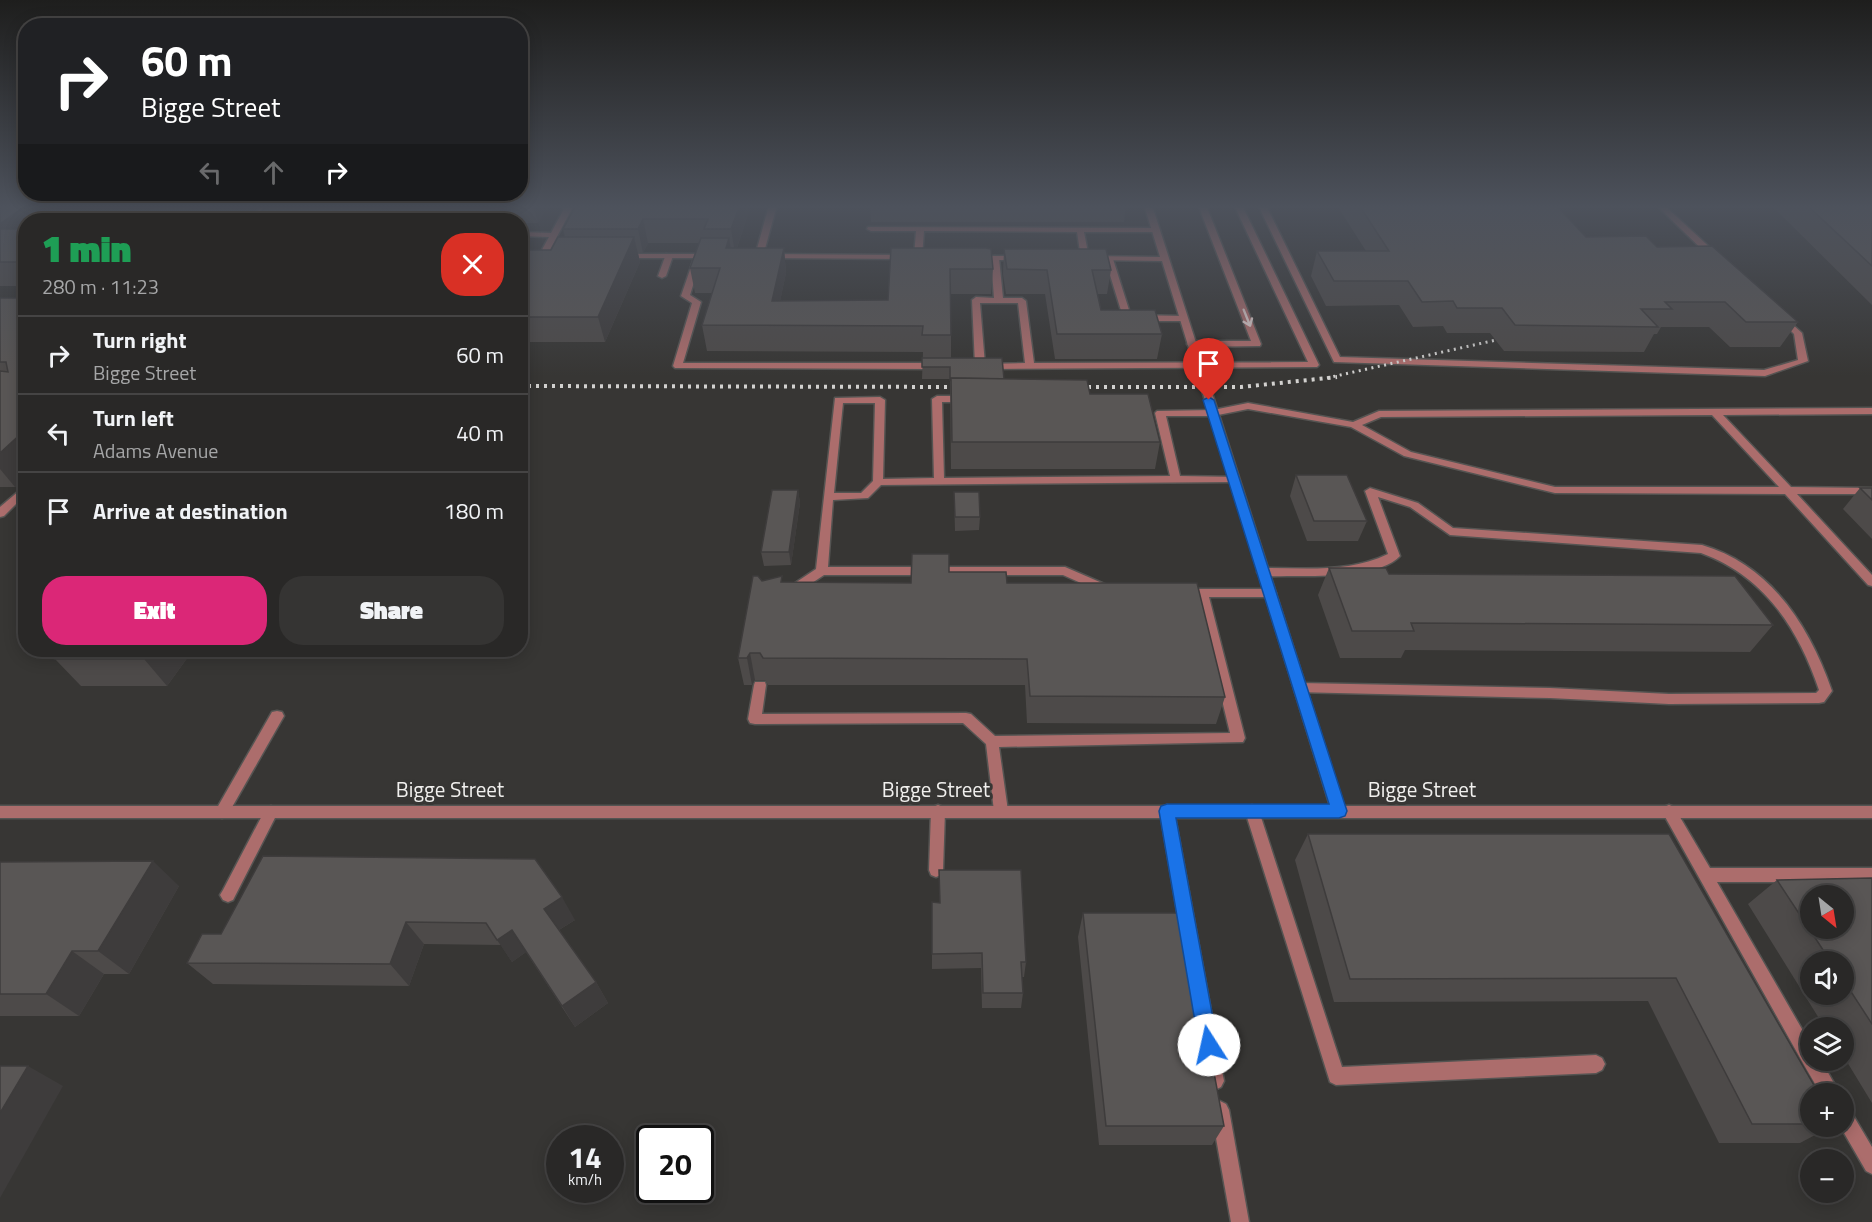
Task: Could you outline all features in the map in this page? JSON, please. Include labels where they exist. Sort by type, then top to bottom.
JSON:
[{"type":"street","points":[[662,276],[667,262]]},
{"type":"street","points":[[696,262],[685,296],[697,302],[678,366],[945,366]]},
{"type":"street","points":[[995,262],[999,301]]},
{"type":"street","points":[[1110,262],[1126,315],[1135,318],[1184,319]]},
{"type":"street","points":[[1166,262],[1339,811]]},
{"type":"street","points":[[1191,344],[1257,344],[1224,262]]},
{"type":"street","points":[[969,366],[1314,364],[1265,262]]},
{"type":"street","points":[[1290,262],[1337,360],[1765,374],[1803,361],[1798,333],[1772,309]]},
{"type":"street","points":[[980,365],[976,300],[1022,301],[1030,366]]},
{"type":"street","points":[[939,482],[937,399],[972,399]]},
{"type":"street","points":[[822,571],[828,497],[838,400],[880,400],[878,482],[864,496],[828,497]]},
{"type":"street","points":[[1149,410],[1160,413],[1213,413],[1248,406],[1354,425],[1408,454],[1555,490],[1792,493],[1872,491]]},
{"type":"street","points":[[1354,425],[1378,414],[1872,411]]},
{"type":"street","points":[[1716,412],[1757,460],[1792,493],[1872,582]]},
{"type":"street","points":[[1160,413],[1176,480]]},
{"type":"street","points":[[878,482],[1234,479]]},
{"type":"street","points":[[1263,572],[1377,566],[1394,556],[1370,491],[1414,505],[1450,531],[1702,549],[1722,554],[1742,567],[1785,610],[1809,644],[1826,691],[1819,698],[1669,699],[1550,693],[1300,688]]},
{"type":"street","points":[[0,513],[18,496]]},
{"type":"street","points":[[780,598],[822,571],[1065,571],[1113,593]]},
{"type":"street","points":[[992,742],[1238,738],[1202,593]]},
{"type":"street","points":[[1181,594],[1270,593]]},
{"type":"street","points":[[760,685],[755,719],[966,718],[992,742],[1001,811]]},
{"type":"street","points":[[222,812],[277,716]]},
{"type":"street","points":[[1252,810],[1336,1076],[1596,1064]]},
{"type":"street","name":"Bigge Street","points":[[0,812],[1252,810],[1872,812]]},
{"type":"street","points":[[936,870],[938,811]]},
{"type":"street","points":[[1167,811],[1240,1222]]},
{"type":"street","points":[[1669,811],[1800,1041]]},
{"type":"street","points":[[228,895],[271,812]]},
{"type":"street","points":[[1704,876],[1872,875]]},
{"type":"street","points":[[1854,1134],[1872,1165]]},
{"type":"building","points":[[528,262],[623,262],[598,317],[528,317]]},
{"type":"building","points":[[692,262],[781,262],[772,301],[888,300],[890,262],[992,262],[993,269],[950,269],[951,335],[922,335],[923,326],[702,325],[720,268],[690,268]]},
{"type":"building","points":[[1006,262],[1109,262],[1111,270],[1092,270],[1101,310],[1155,310],[1162,334],[1057,334],[1047,270],[1007,269]]},
{"type":"building","points":[[1323,262],[1730,262],[1798,322],[1746,322],[1725,302],[1665,302],[1672,309],[1641,309],[1658,327],[1515,325],[1502,308],[1457,308],[1453,301],[1422,302],[1408,281],[1334,281]]},
{"type":"building","points":[[0,298],[18,298],[18,436],[0,453],[0,371],[8,372],[6,362],[0,362]]},
{"type":"building","points":[[922,358],[1002,358],[1004,379],[951,378],[950,381],[950,367],[922,367]]},
{"type":"building","points":[[951,378],[1087,380],[1090,394],[1148,394],[1160,442],[952,442]]},
{"type":"building","points":[[1296,475],[1347,475],[1367,521],[1314,521]]},
{"type":"building","points":[[1860,488],[1872,488],[1872,500]]},
{"type":"building","points":[[772,490],[798,490],[789,552],[761,552]]},
{"type":"building","points":[[954,492],[979,492],[980,517],[955,517]]},
{"type":"building","points":[[912,554],[949,554],[949,572],[1006,572],[1007,583],[1197,583],[1225,697],[1030,696],[1027,659],[763,658],[760,653],[750,653],[747,658],[738,658],[753,576],[758,576],[762,581],[782,576],[781,582],[911,583]]},
{"type":"building","points":[[1329,568],[1386,568],[1389,574],[1735,576],[1773,625],[1411,623],[1414,631],[1352,631]]},
{"type":"building","points":[[57,657],[146,657],[144,659],[55,659]]},
{"type":"building","points":[[1308,834],[1669,834],[1800,1061],[1800,1071],[1806,1071],[1813,1083],[1800,1083],[1800,1124],[1752,1124],[1676,978],[1350,979]]},
{"type":"building","points":[[263,856],[535,859],[562,897],[544,909],[596,982],[562,1006],[512,930],[497,940],[486,923],[406,922],[390,964],[187,963],[202,934],[221,934]]},
{"type":"building","points":[[153,861],[98,951],[72,951],[46,994],[0,994],[0,862]]},
{"type":"building","points":[[939,870],[1021,870],[1026,962],[1021,962],[1023,993],[983,993],[982,953],[932,954],[932,902],[940,903]]},
{"type":"building","points":[[1872,878],[1872,1024],[1854,996],[1854,951],[1824,951],[1816,939],[1854,939],[1854,885],[1800,885],[1800,915],[1777,880]]},
{"type":"building","points":[[1083,913],[1184,913],[1224,1126],[1106,1126]]},
{"type":"building","points":[[0,1066],[28,1066],[0,1113]]},
{"type":"railway","points":[[1327,378],[1496,340]]},
{"type":"railway","points":[[1072,387],[1241,387],[1337,377]]},
{"type":"railway","points":[[528,386],[967,387]]},
{"type":"route","points":[[1209,400],[1339,811],[1167,811],[1209,1045]]}]
